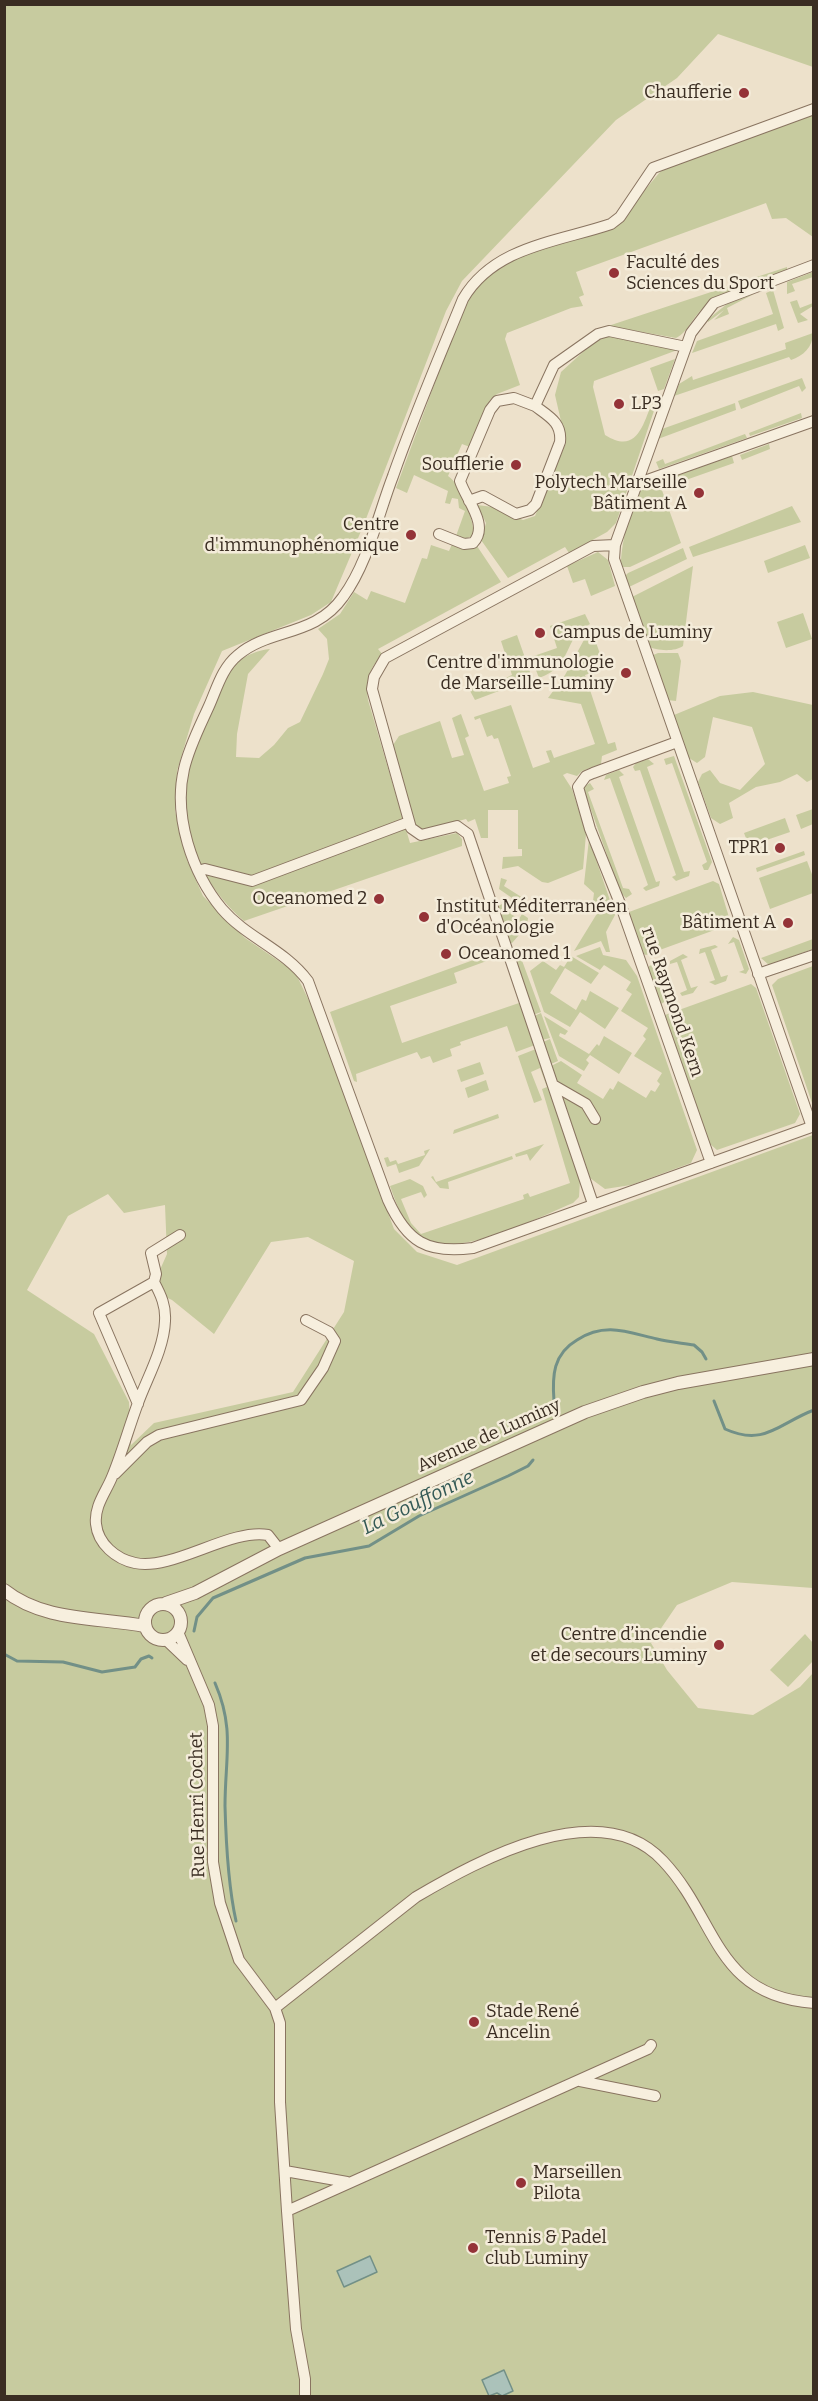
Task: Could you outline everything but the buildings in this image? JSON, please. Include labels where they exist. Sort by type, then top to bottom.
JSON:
[{"type":"street","points":[[813,109],[660,164],[653,168],[620,217],[611,224],[540,242],[485,271],[472,283],[463,299],[414,418],[359,568],[344,596],[321,620],[248,649],[226,666],[190,747],[183,771],[183,819],[198,872],[224,910],[286,956],[308,981],[388,1200],[402,1228],[417,1242],[434,1249],[453,1251],[473,1248],[813,1127],[614,559],[615,545],[686,347],[698,320],[714,303],[813,265]]},
{"type":"street","points":[[536,406],[554,365],[598,334],[609,331],[686,347]]},
{"type":"street","points":[[439,534],[464,544],[473,543],[477,538],[480,525],[469,501],[460,481],[490,410],[497,401],[514,398],[536,406],[557,423],[561,432],[560,442],[536,504],[530,510],[516,514],[483,496],[469,501]]},
{"type":"street","points":[[639,483],[813,421]]},
{"type":"street","points":[[593,1204],[468,834],[457,826],[421,835],[415,833],[409,822],[373,696],[374,677],[385,658],[593,546],[615,545]]},
{"type":"street","name":"rue Raymond Kern","points":[[677,742],[586,776],[578,787],[590,829],[621,906],[711,1163]]},
{"type":"street","points":[[198,872],[205,869],[252,881],[409,822]]},
{"type":"street","points":[[758,974],[813,955]]},
{"type":"street","points":[[553,1085],[586,1104],[595,1119]]},
{"type":"street","points":[[180,1235],[151,1253],[156,1274],[154,1282],[165,1309],[165,1324],[112,1477],[98,1504],[96,1524],[110,1550],[127,1561],[150,1563],[260,1533],[268,1535],[279,1549]]},
{"type":"street","points":[[138,1404],[99,1313],[154,1282]]},
{"type":"street","points":[[112,1477],[147,1442],[159,1435],[301,1400],[323,1368],[335,1341],[329,1332],[306,1320]]},
{"type":"street","name":"Avenue de Luminy","points":[[166,1603],[195,1593],[279,1549],[621,1399],[678,1383],[813,1359]]},
{"type":"street","points":[[4,1590],[30,1606],[53,1613],[118,1620],[145,1626],[153,1637],[166,1640],[178,1632],[182,1623],[175,1607],[166,1603],[153,1606],[147,1613],[145,1626]]},
{"type":"street","name":"Avenue de Luminy","points":[[180,1614],[195,1593]]},
{"type":"street","points":[[118,1620],[147,1613]]},
{"type":"street","name":"Rue Henri Cochet","points":[[178,1632],[209,1705],[213,1726],[213,1862],[220,1903],[239,1960],[275,2008]]},
{"type":"street","name":"Rue Henri Cochet","points":[[166,1640],[189,1662]]},
{"type":"street","points":[[305,2397],[305,2379],[296,2329],[286,2211],[280,2102],[280,2023],[275,2008],[408,1903],[436,1885],[530,1842],[559,1833],[611,1834],[634,1841],[655,1854],[677,1878],[721,1952],[739,1974],[764,1991],[792,2000],[813,2003]]},
{"type":"street","points":[[286,2211],[347,2182],[580,2081],[648,2049],[651,2045]]},
{"type":"street","points":[[580,2081],[655,2096]]},
{"type":"street","points":[[285,2171],[347,2182]]},
{"type":"green space","points":[[5,5],[813,5],[813,67],[718,34],[677,78],[616,120],[462,281],[446,311],[364,524],[331,602],[311,615],[222,651],[194,714],[177,771],[175,811],[187,860],[203,896],[245,938],[295,972],[313,1009],[394,1229],[417,1252],[457,1265],[813,1135],[813,1588],[732,1582],[677,1605],[651,1643],[667,1670],[698,1708],[753,1715],[800,1687],[813,1673],[813,2396],[5,2396]],"holes":[[[108,1194],[124,1213],[165,1205],[167,1254],[151,1290],[172,1300],[214,1334],[271,1242],[308,1237],[354,1261],[344,1312],[293,1392],[154,1423],[131,1445],[129,1402],[94,1334],[27,1290],[68,1216]]]},
{"type":"green space","points":[[813,114],[813,237],[786,218],[772,219],[766,203],[576,272],[584,295],[579,297],[583,306],[571,308],[507,333],[505,339],[520,385],[497,394],[490,400],[470,447],[462,444],[448,476],[457,486],[466,503],[474,536],[463,539],[456,536],[465,511],[459,508],[458,499],[452,498],[450,504],[445,503],[448,491],[414,475],[407,493],[396,488],[464,304],[487,275],[537,248],[613,228],[660,172],[672,164]]},
{"type":"green space","points":[[787,267],[787,270],[744,285],[715,300],[701,310],[684,332],[676,338],[608,326]]},
{"type":"green space","points":[[813,272],[813,277],[792,284],[795,291],[787,294],[787,282]]},
{"type":"green space","points":[[773,290],[784,328],[778,331],[776,324],[692,353],[697,341],[773,314],[766,293]]},
{"type":"green space","points":[[754,294],[727,308],[729,314],[714,320],[724,310],[708,322],[707,320],[727,304]]},
{"type":"green space","points":[[797,300],[800,308],[813,303],[813,306],[800,314],[808,320],[798,323],[790,302]]},
{"type":"green space","points":[[813,333],[809,347],[791,360],[789,357],[674,396],[679,384],[692,376],[693,380],[786,349],[785,343]]},
{"type":"green space","points":[[607,336],[680,349],[594,381],[593,387],[605,435],[616,440],[632,439],[642,427],[653,400],[658,399],[616,523],[607,532],[569,553],[565,547],[508,578],[481,540],[486,523],[477,505],[493,507],[523,520],[535,516],[566,443],[555,395],[561,372],[596,340]]},
{"type":"green space","points":[[675,359],[664,389],[658,391],[650,368]]},
{"type":"green space","points":[[802,378],[806,388],[802,392],[799,386],[741,409],[738,401]]},
{"type":"green space","points":[[735,403],[736,410],[658,439],[662,429]]},
{"type":"green space","points":[[801,413],[802,418],[750,436],[749,433]]},
{"type":"green space","points":[[745,434],[747,438],[659,469],[656,462],[663,459],[665,464]]},
{"type":"green space","points":[[769,444],[770,449],[742,460],[740,455]]},
{"type":"green space","points":[[732,456],[734,463],[666,487],[664,480]]},
{"type":"green space","points":[[659,482],[681,543],[630,567],[621,567],[626,526],[637,495],[641,489]]},
{"type":"green space","points":[[792,506],[801,522],[693,557],[689,547]]},
{"type":"green space","points":[[452,544],[477,546],[501,582],[378,649],[383,655],[371,670],[367,693],[410,843],[457,833],[462,839],[462,846],[244,921],[223,900],[207,877],[195,852],[186,814],[185,792],[188,771],[206,720],[222,685],[240,660],[252,653],[270,649],[248,674],[237,734],[236,757],[259,758],[288,728],[300,722],[323,674],[329,659],[327,639],[318,629],[340,614],[354,592],[367,600],[371,591],[405,603],[422,558],[427,559],[431,545],[449,551]]},
{"type":"green space","points":[[805,545],[810,558],[768,573],[764,561]]},
{"type":"green space","points":[[683,548],[687,559],[629,587],[624,577],[628,573]]},
{"type":"green space","points":[[598,552],[608,560],[615,586],[591,596],[585,579],[573,583],[567,566]]},
{"type":"green space","points":[[693,566],[683,646],[666,650],[648,646],[632,597]]},
{"type":"green space","points":[[803,613],[812,639],[786,648],[777,622]]},
{"type":"green space","points":[[585,614],[590,624],[575,637],[558,666],[539,678],[531,657],[557,648],[550,626]]},
{"type":"green space","points":[[593,634],[605,668],[585,675],[608,744],[615,742],[617,750],[602,756],[601,764],[582,771],[577,776],[567,773],[563,775],[572,789],[586,834],[583,869],[548,883],[542,882],[518,866],[502,869],[503,857],[522,856],[522,849],[518,849],[518,810],[488,810],[488,838],[481,838],[475,819],[468,822],[466,819],[422,831],[415,826],[393,745],[399,736],[440,721],[452,758],[464,755],[452,718],[461,714],[469,736],[465,738],[484,791],[509,783],[507,777],[511,776],[498,738],[494,739],[492,735],[487,737],[480,718],[475,720],[474,717],[511,705],[533,768],[550,762],[546,751],[551,750],[554,758],[595,744],[581,704],[548,698],[565,675],[585,638]]},
{"type":"green space","points":[[517,635],[530,672],[528,680],[475,700],[469,689],[475,684],[497,682],[512,675],[501,641]]},
{"type":"green space","points":[[658,653],[678,653],[681,661],[676,701],[667,700],[651,656]]},
{"type":"green space","points":[[753,692],[813,705],[813,779],[807,782],[797,774],[780,782],[756,787],[729,803],[733,818],[720,824],[711,818],[698,782],[702,774],[710,770],[720,783],[740,790],[765,764],[752,727],[713,717],[705,757],[697,763],[689,758],[674,715],[720,696]]},
{"type":"green space","points":[[674,756],[712,862],[708,870],[704,870],[702,865],[707,862],[672,763],[666,765],[664,759]]},
{"type":"green space","points":[[648,759],[654,764],[647,767],[684,872],[690,871],[689,876],[676,881],[672,877],[676,875],[640,770],[635,771],[633,767],[636,763]]},
{"type":"green space","points":[[619,770],[624,775],[619,777],[656,882],[660,881],[659,886],[646,891],[643,888],[648,885],[610,778],[604,780],[606,775]]},
{"type":"green space","points":[[590,783],[594,789],[588,792],[623,888],[629,889],[632,894],[626,898],[620,892],[583,787]]},
{"type":"green space","points":[[813,809],[813,824],[801,829],[796,815]]},
{"type":"green space","points":[[785,818],[790,832],[749,846],[744,833]]},
{"type":"green space","points":[[589,839],[615,915],[606,932],[610,952],[606,952],[601,941],[574,951],[601,907],[593,901],[594,893],[584,884]]},
{"type":"green space","points":[[804,851],[805,855],[757,872],[756,868]]},
{"type":"green space","points":[[807,861],[813,877],[813,893],[770,909],[759,878]]},
{"type":"green space","points":[[501,878],[507,880],[504,886],[523,898],[511,914],[519,919],[522,914],[528,918],[527,926],[512,943],[509,943],[497,907],[502,904],[506,907],[512,898],[499,889]]},
{"type":"green space","points":[[713,881],[719,884],[731,924],[646,955],[641,953],[629,912]]},
{"type":"green space","points":[[733,937],[739,940],[749,969],[746,974],[739,972],[744,970],[734,942],[728,944]]},
{"type":"green space","points":[[813,939],[813,949],[769,965],[761,958]]},
{"type":"green space","points":[[715,945],[718,947],[711,950],[721,977],[728,975],[726,981],[715,985],[709,982],[715,980],[705,952],[699,954],[700,949]]},
{"type":"green space","points":[[517,947],[541,1012],[533,1015],[513,953]]},
{"type":"green space","points":[[600,947],[603,955],[626,960],[637,976],[697,1150],[691,1163],[631,1185],[605,1189],[590,1178],[551,1066],[561,1061],[582,1075],[577,1083],[603,1099],[610,1088],[613,1090],[618,1081],[646,1098],[651,1090],[655,1092],[660,1084],[657,1081],[662,1073],[634,1056],[646,1039],[643,1036],[648,1028],[621,1011],[632,994],[626,990],[631,982],[604,965],[600,970],[576,956]]},
{"type":"green space","points":[[501,950],[503,955],[454,973],[457,983],[390,1006],[402,1043],[519,1003],[535,1045],[516,1052],[507,1026],[460,1042],[461,1045],[450,1049],[452,1056],[433,1063],[430,1056],[421,1059],[417,1052],[356,1074],[357,1082],[354,1081],[330,1012]]},
{"type":"green space","points":[[683,954],[688,957],[681,960],[691,988],[698,986],[693,993],[682,996],[680,993],[687,990],[677,962],[670,964],[670,961]]},
{"type":"green space","points":[[571,956],[599,973],[591,984],[565,968],[550,993],[576,1010],[582,999],[586,1001],[590,991],[619,1008],[605,1029],[580,1012],[570,1027],[544,1012],[530,971],[543,961],[556,970],[560,965],[564,967]]},
{"type":"green space","points":[[655,964],[660,970],[655,972],[664,997],[668,996],[669,999],[661,1004],[648,971],[649,966]]},
{"type":"green space","points":[[814,966],[813,1106],[772,985],[778,979]]},
{"type":"green space","points":[[751,984],[756,988],[800,1114],[795,1123],[717,1150],[710,1144],[665,1015]]},
{"type":"green space","points":[[541,1013],[550,1038],[542,1040],[534,1016]]},
{"type":"green space","points":[[544,1016],[568,1031],[565,1035],[560,1033],[559,1036],[589,1054],[597,1044],[599,1046],[604,1036],[632,1053],[619,1074],[590,1055],[586,1060],[589,1063],[584,1071],[559,1056]]},
{"type":"green space","points":[[550,1039],[558,1061],[551,1064],[543,1042]]},
{"type":"green space","points":[[536,1049],[580,1180],[579,1197],[573,1203],[518,1227],[474,1241],[453,1244],[435,1243],[420,1237],[405,1221],[390,1186],[410,1179],[423,1186],[427,1195],[424,1198],[421,1192],[401,1199],[411,1223],[421,1234],[524,1199],[523,1195],[528,1193],[530,1197],[570,1183],[542,1089],[547,1087],[540,1068],[531,1072],[542,1100],[534,1103],[518,1056]]},
{"type":"green space","points":[[480,1062],[484,1074],[461,1082],[457,1070]]},
{"type":"green space","points":[[486,1080],[489,1090],[468,1098],[465,1088]]},
{"type":"green space","points":[[498,1114],[499,1118],[453,1134],[454,1130]]},
{"type":"green space","points":[[544,1144],[530,1161],[527,1154],[516,1157],[515,1154]]},
{"type":"green space","points":[[430,1149],[419,1166],[399,1173],[396,1164],[387,1167],[384,1158],[388,1157],[390,1162],[396,1160],[398,1164],[425,1155],[424,1151]]},
{"type":"green space","points":[[512,1156],[513,1159],[448,1182],[449,1189],[440,1188],[431,1177],[433,1176],[436,1182]]},
{"type":"green space","points":[[805,1634],[813,1643],[813,1661],[788,1687],[770,1670]]},
{"type":"water","points":[[370,2256],[377,2272],[344,2287],[337,2271]]},
{"type":"water","points":[[504,2370],[513,2391],[502,2396],[497,2393],[489,2396],[482,2380]]},
{"type":"waterway","name":"La Gouffonne","points":[[554,1401],[554,1374],[563,1352],[577,1340],[597,1331],[626,1331],[694,1345],[706,1359]]},
{"type":"waterway","name":"La Gouffonne","points":[[714,1401],[725,1429],[739,1434],[762,1434],[814,1410]]},
{"type":"waterway","name":"La Gouffonne","points":[[194,1631],[197,1617],[213,1598],[305,1558],[369,1546],[419,1516],[508,1476],[528,1466],[533,1460]]},
{"type":"waterway","name":"La Gouffonne","points":[[4,1654],[17,1661],[63,1662],[102,1672],[135,1667],[141,1659],[149,1656],[152,1658]]},
{"type":"waterway","points":[[215,1683],[227,1729],[226,1835],[229,1879],[236,1921]]},
{"type":"place","name":"Chaufferie","points":[[744,93]]},
{"type":"place","name":"Faculté des Sciences du Sport","points":[[614,273]]},
{"type":"place","name":"LP3","points":[[619,404]]},
{"type":"place","name":"Soufflerie","points":[[516,465]]},
{"type":"place","name":"Polytech Marseille Bâtiment A","points":[[699,493]]},
{"type":"place","name":"Centre d'immunophénomique","points":[[411,535]]},
{"type":"place","name":"Campus de Luminy","points":[[540,633]]},
{"type":"place","name":"Centre d'immunologie de Marseille-Luminy","points":[[626,673]]},
{"type":"place","name":"TPR1","points":[[780,848]]},
{"type":"place","name":"Oceanomed 2","points":[[379,899]]},
{"type":"place","name":"Institut Méditerranéen d'Océanologie","points":[[424,917]]},
{"type":"place","name":"Bâtiment A","points":[[788,923]]},
{"type":"place","name":"Oceanomed 1","points":[[446,954]]},
{"type":"place","name":"Centre d’incendie et de secours Luminy","points":[[719,1645]]},
{"type":"place","name":"Stade René Ancelin","points":[[474,2022]]},
{"type":"place","name":"Marseillen Pilota","points":[[521,2183]]},
{"type":"place","name":"Tennis & Padel club Luminy","points":[[473,2248]]}]
